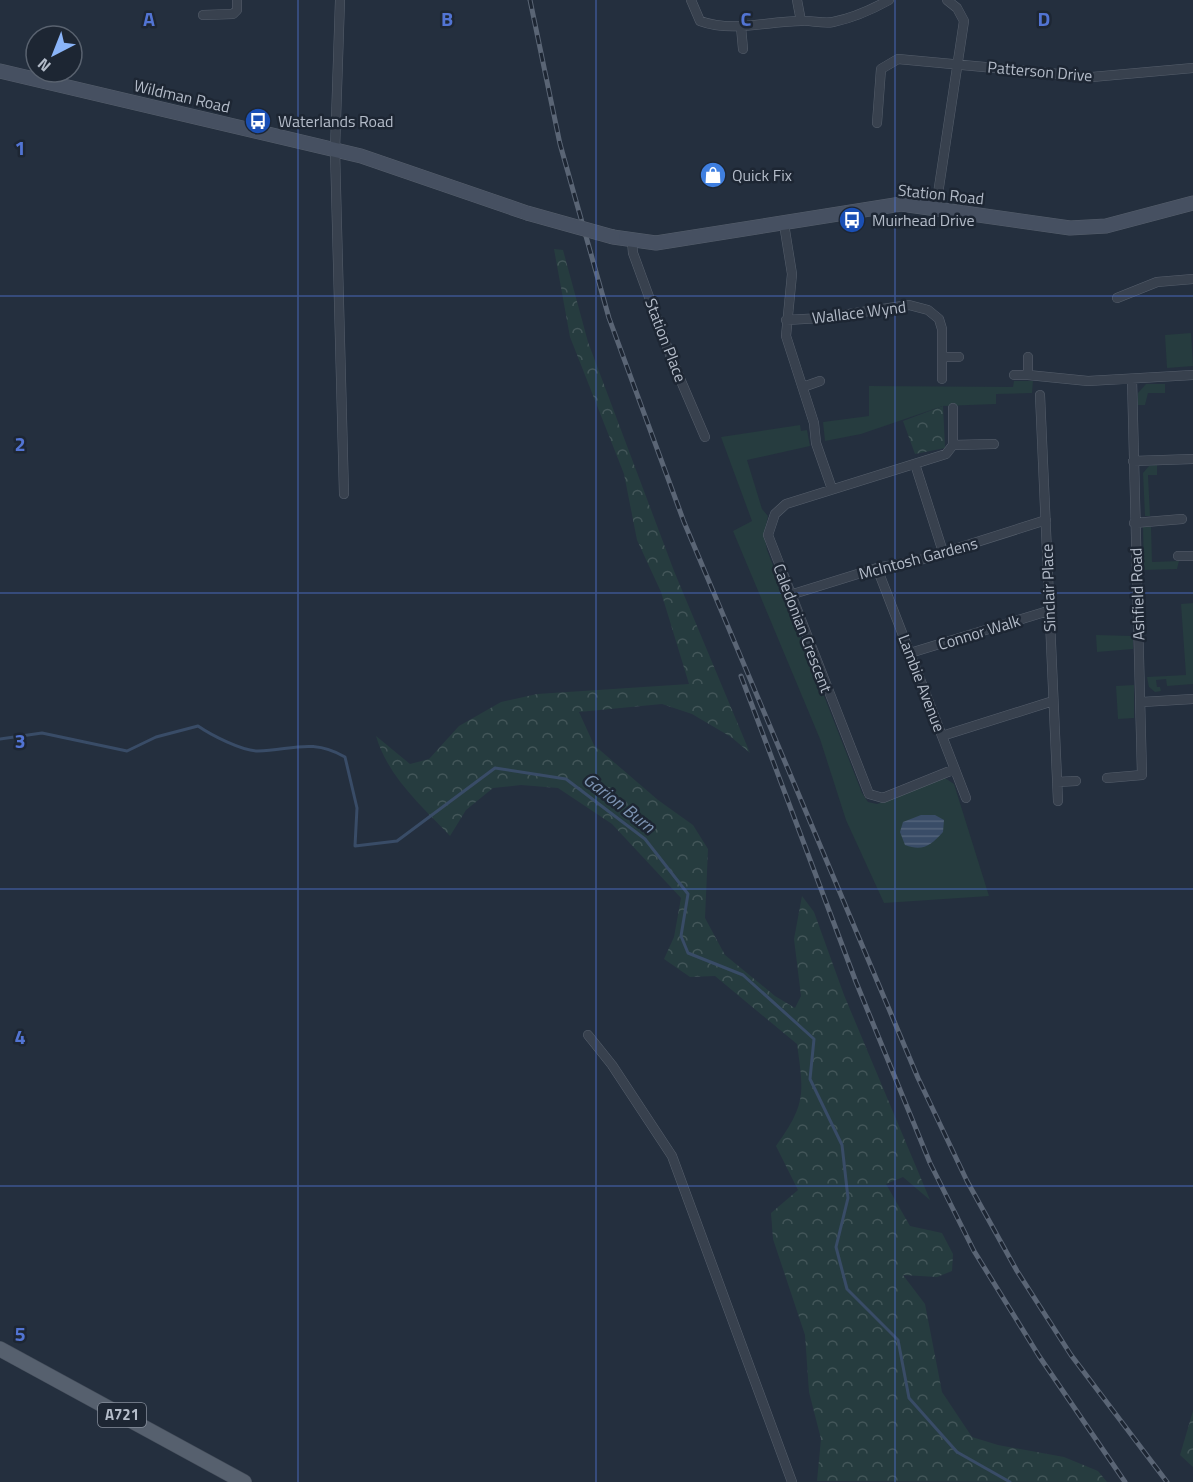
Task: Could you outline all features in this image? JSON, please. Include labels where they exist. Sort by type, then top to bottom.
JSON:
[{"type":"main road","name":"Wildman Road","points":[[0,70],[381,162],[527,213],[613,237]]},
{"type":"main road","name":"Station Road","points":[[613,237],[656,243],[784,224],[885,205],[936,207],[1070,228],[1090,228],[1193,202]]},
{"type":"main road","name":"A721","points":[[0,1349],[244,1482]]},
{"type":"street","points":[[203,15],[233,14],[237,10],[237,0]]},
{"type":"street","points":[[340,0],[335,150],[344,494]]},
{"type":"street","points":[[691,0],[700,21],[714,26],[741,27],[801,21],[831,22],[867,12],[889,0]]},
{"type":"street","points":[[797,0],[801,21]]},
{"type":"street","points":[[936,207],[964,21],[947,0]]},
{"type":"street","points":[[741,27],[742,49]]},
{"type":"street","name":"Patterson Drive","points":[[877,123],[881,69],[898,59],[1092,77],[1193,68]]},
{"type":"street","points":[[784,224],[792,274],[786,336],[814,423],[816,443],[831,489]]},
{"type":"street","name":"Station Place","points":[[632,241],[633,253],[672,360],[705,437]]},
{"type":"street","points":[[1117,297],[1157,282],[1193,279]]},
{"type":"street","name":"Wallace Wynd","points":[[786,320],[833,317],[909,305],[920,306],[939,319],[943,357],[942,379]]},
{"type":"street","points":[[943,357],[959,357]]},
{"type":"street","points":[[1028,357],[1028,375]]},
{"type":"street","points":[[1014,375],[1065,380],[1193,375]]},
{"type":"street","name":"Ashfield Road","points":[[1107,778],[1142,775],[1142,702],[1134,523],[1132,379]]},
{"type":"street","points":[[803,387],[820,381]]},
{"type":"street","name":"Sinclair Place","points":[[1040,395],[1058,801]]},
{"type":"street","points":[[952,408],[953,445]]},
{"type":"street","name":"Caledonian Crescent","points":[[955,769],[883,798],[876,799],[869,794],[769,541],[768,529],[771,521],[786,504],[946,454],[953,445],[994,444]]},
{"type":"street","points":[[1133,461],[1193,459]]},
{"type":"street","points":[[915,464],[943,552]]},
{"type":"street","points":[[1134,523],[1182,519]]},
{"type":"street","name":"McIntosh Gardens","points":[[790,595],[1046,520]]},
{"type":"street","points":[[1178,556],[1193,556]]},
{"type":"street","name":"Lambie Avenue","points":[[877,568],[966,798]]},
{"type":"street","name":"Connor Walk","points":[[910,653],[1048,610]]},
{"type":"street","points":[[1142,702],[1193,699]]},
{"type":"street","points":[[942,736],[1053,701]]},
{"type":"street","points":[[1058,782],[1076,781]]},
{"type":"street","points":[[588,1035],[612,1065],[672,1156],[792,1482]]},
{"type":"green space","points":[[554,249],[563,250],[588,342],[674,571],[750,753],[731,737],[692,714],[662,704],[579,712],[594,745],[658,800],[693,825],[708,849],[705,918],[725,955],[775,996],[795,1008],[801,996],[794,939],[802,896],[814,912],[844,995],[930,1200],[903,1177],[886,1184],[910,1226],[942,1233],[953,1254],[952,1271],[937,1277],[903,1275],[925,1304],[942,1392],[972,1437],[998,1445],[1064,1457],[1098,1471],[1107,1482],[817,1481],[821,1439],[809,1392],[805,1335],[773,1239],[771,1213],[798,1190],[776,1146],[798,1108],[801,1075],[797,1044],[715,976],[690,977],[664,959],[674,937],[681,898],[612,824],[558,788],[521,785],[493,788],[466,810],[450,836],[407,790],[381,751],[376,736],[410,764],[429,759],[459,726],[501,702],[537,694],[689,684],[661,592],[637,540],[624,474],[570,337]]},
{"type":"green space","points":[[1191,333],[1193,366],[1167,368],[1165,335]]},
{"type":"green space","points":[[1014,381],[1033,381],[1032,393],[996,394],[996,404],[943,406],[861,434],[825,441],[823,422],[869,416],[869,386],[1013,387]]},
{"type":"green space","points":[[1146,384],[1165,384],[1165,393],[1148,393],[1145,405],[1138,405],[1138,393]]},
{"type":"green space","points":[[943,406],[945,448],[915,454],[903,421]]},
{"type":"green space","points":[[800,425],[801,431],[807,430],[810,446],[747,460],[762,509],[768,516],[764,534],[767,550],[862,793],[868,802],[877,804],[945,778],[954,784],[989,896],[884,903],[846,820],[820,739],[733,531],[752,521],[721,437]]},
{"type":"green space","points":[[1157,465],[1157,475],[1148,475],[1150,516],[1145,516],[1143,473],[1149,466]]},
{"type":"green space","points":[[1143,527],[1151,527],[1152,562],[1179,561],[1177,569],[1144,570]]},
{"type":"green space","points":[[1193,603],[1193,684],[1167,686],[1166,679],[1156,680],[1157,687],[1160,687],[1161,691],[1155,692],[1149,687],[1147,677],[1186,675],[1181,604]]},
{"type":"green space","points":[[1096,635],[1133,636],[1133,649],[1097,652]]},
{"type":"green space","points":[[1134,685],[1134,718],[1118,719],[1116,686]]},
{"type":"green space","points":[[1193,1411],[1193,1467],[1180,1455]]},
{"type":"water","points":[[921,815],[935,815],[944,820],[943,832],[926,846],[917,848],[905,845],[900,832],[903,822]]},
{"type":"waterway","name":"Garion Burn","points":[[0,739],[42,733],[127,751],[156,737],[198,726],[227,742],[251,750],[312,746],[333,751],[345,757],[357,808],[355,846],[397,841],[495,768],[566,779],[645,839],[688,894],[681,936],[688,953],[743,975],[814,1039],[810,1079],[842,1145],[848,1198],[836,1247],[847,1289],[898,1340],[909,1398],[957,1452],[1010,1482]]},
{"type":"railway","points":[[530,0],[560,144],[609,318],[684,522],[918,1078],[967,1181],[1017,1271],[1071,1355],[1167,1482]]},
{"type":"railway","points":[[741,676],[856,982],[930,1163],[974,1251],[1039,1356],[1125,1482]]},
{"type":"place","name":"Waterlands Road","points":[[258,121]]},
{"type":"place","name":"Quick Fix","points":[[713,175]]},
{"type":"place","name":"Muirhead Drive","points":[[852,220]]}]
